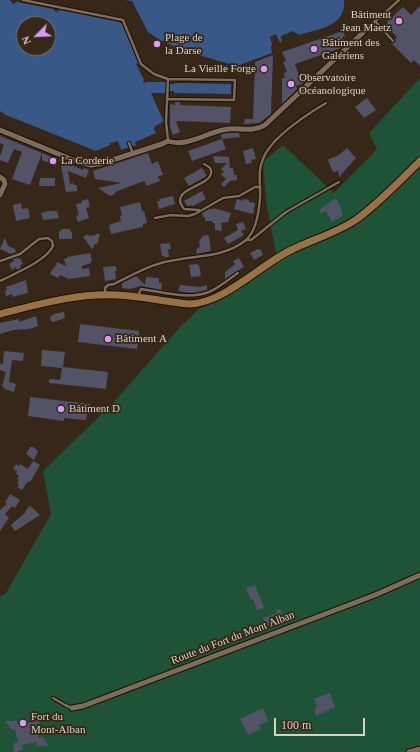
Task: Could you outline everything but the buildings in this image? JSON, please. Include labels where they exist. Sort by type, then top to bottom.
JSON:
[{"type":"main road","points":[[0,314],[70,297],[105,294],[138,296],[190,304],[202,303],[215,298],[282,254],[336,231],[352,222],[373,206],[420,161]]},
{"type":"street","points":[[0,130],[78,162],[91,165],[100,164],[133,154],[168,141],[186,142],[221,130],[260,128],[370,26]]},
{"type":"street","points":[[0,177],[4,180],[5,184],[0,195]]},
{"type":"street","name":"Route du Fort du Mont Alban","points":[[72,708],[83,706],[374,595],[420,575]]},
{"type":"street","points":[[409,752],[420,749]]},
{"type":"lane","points":[[23,0],[123,20],[141,64],[154,74],[168,80],[235,80],[234,100],[168,98]]},
{"type":"lane","points":[[370,26],[398,0]]},
{"type":"lane","points":[[375,22],[393,41]]},
{"type":"lane","points":[[168,80],[166,122],[168,141]]},
{"type":"lane","points":[[105,294],[104,288],[108,285],[114,284],[151,267],[169,261],[209,256],[224,252],[246,240],[256,224],[260,198],[260,168],[263,158],[269,149],[299,120],[326,103]]},
{"type":"lane","points":[[129,143],[133,154]]},
{"type":"lane","points":[[200,210],[184,209],[182,206],[181,195],[208,179],[211,175],[211,171],[208,166],[204,164]]},
{"type":"lane","points":[[246,240],[252,240],[286,212],[339,182]]},
{"type":"lane","points":[[155,218],[170,215],[188,216],[223,198],[239,196],[260,187]]},
{"type":"lane","points":[[0,261],[20,254],[39,239],[48,238],[52,241],[53,246],[45,256],[0,281]]},
{"type":"lane","points":[[138,296],[141,289],[192,295],[210,292],[238,273]]},
{"type":"lane","name":"Route du Fort du Mont Alban","points":[[53,698],[72,708]]},
{"type":"green space","points":[[420,78],[420,752],[0,752],[0,597],[6,593],[51,514],[43,471],[112,404],[179,328],[200,308],[225,297],[278,263],[266,201],[263,162],[283,145],[334,193],[377,149],[369,133]]},
{"type":"water","points":[[0,0],[10,0],[13,4],[17,2],[53,9],[56,12],[60,10],[119,22],[122,24],[138,63],[136,64],[144,80],[143,83],[146,81],[169,82],[170,84],[231,84],[231,94],[174,93],[174,91],[169,91],[169,93],[151,93],[163,122],[155,126],[154,129],[156,133],[135,142],[136,145],[121,150],[118,141],[110,143],[110,145],[96,151],[6,115],[0,111]]},
{"type":"water","points":[[124,0],[344,0],[344,9],[341,16],[330,25],[299,35],[293,31],[281,36],[282,43],[279,41],[276,34],[270,37],[272,53],[237,66],[184,51],[160,40],[148,32],[132,1]]},
{"type":"place","name":"Bâtiment Jean Maetz","points":[[399,21]]},
{"type":"place","name":"Plage de la Darse","points":[[157,44]]},
{"type":"place","name":"Bâtiment des Galériens","points":[[314,49]]},
{"type":"place","name":"La Vieille Forge","points":[[264,69]]},
{"type":"place","name":"Observatoire Océanologique","points":[[291,84]]},
{"type":"place","name":"La Corderie","points":[[53,161]]},
{"type":"place","name":"Bâtiment A","points":[[108,339]]},
{"type":"place","name":"Bâtiment D","points":[[61,409]]},
{"type":"place","name":"Fort du Mont-Alban","points":[[23,723]]}]
